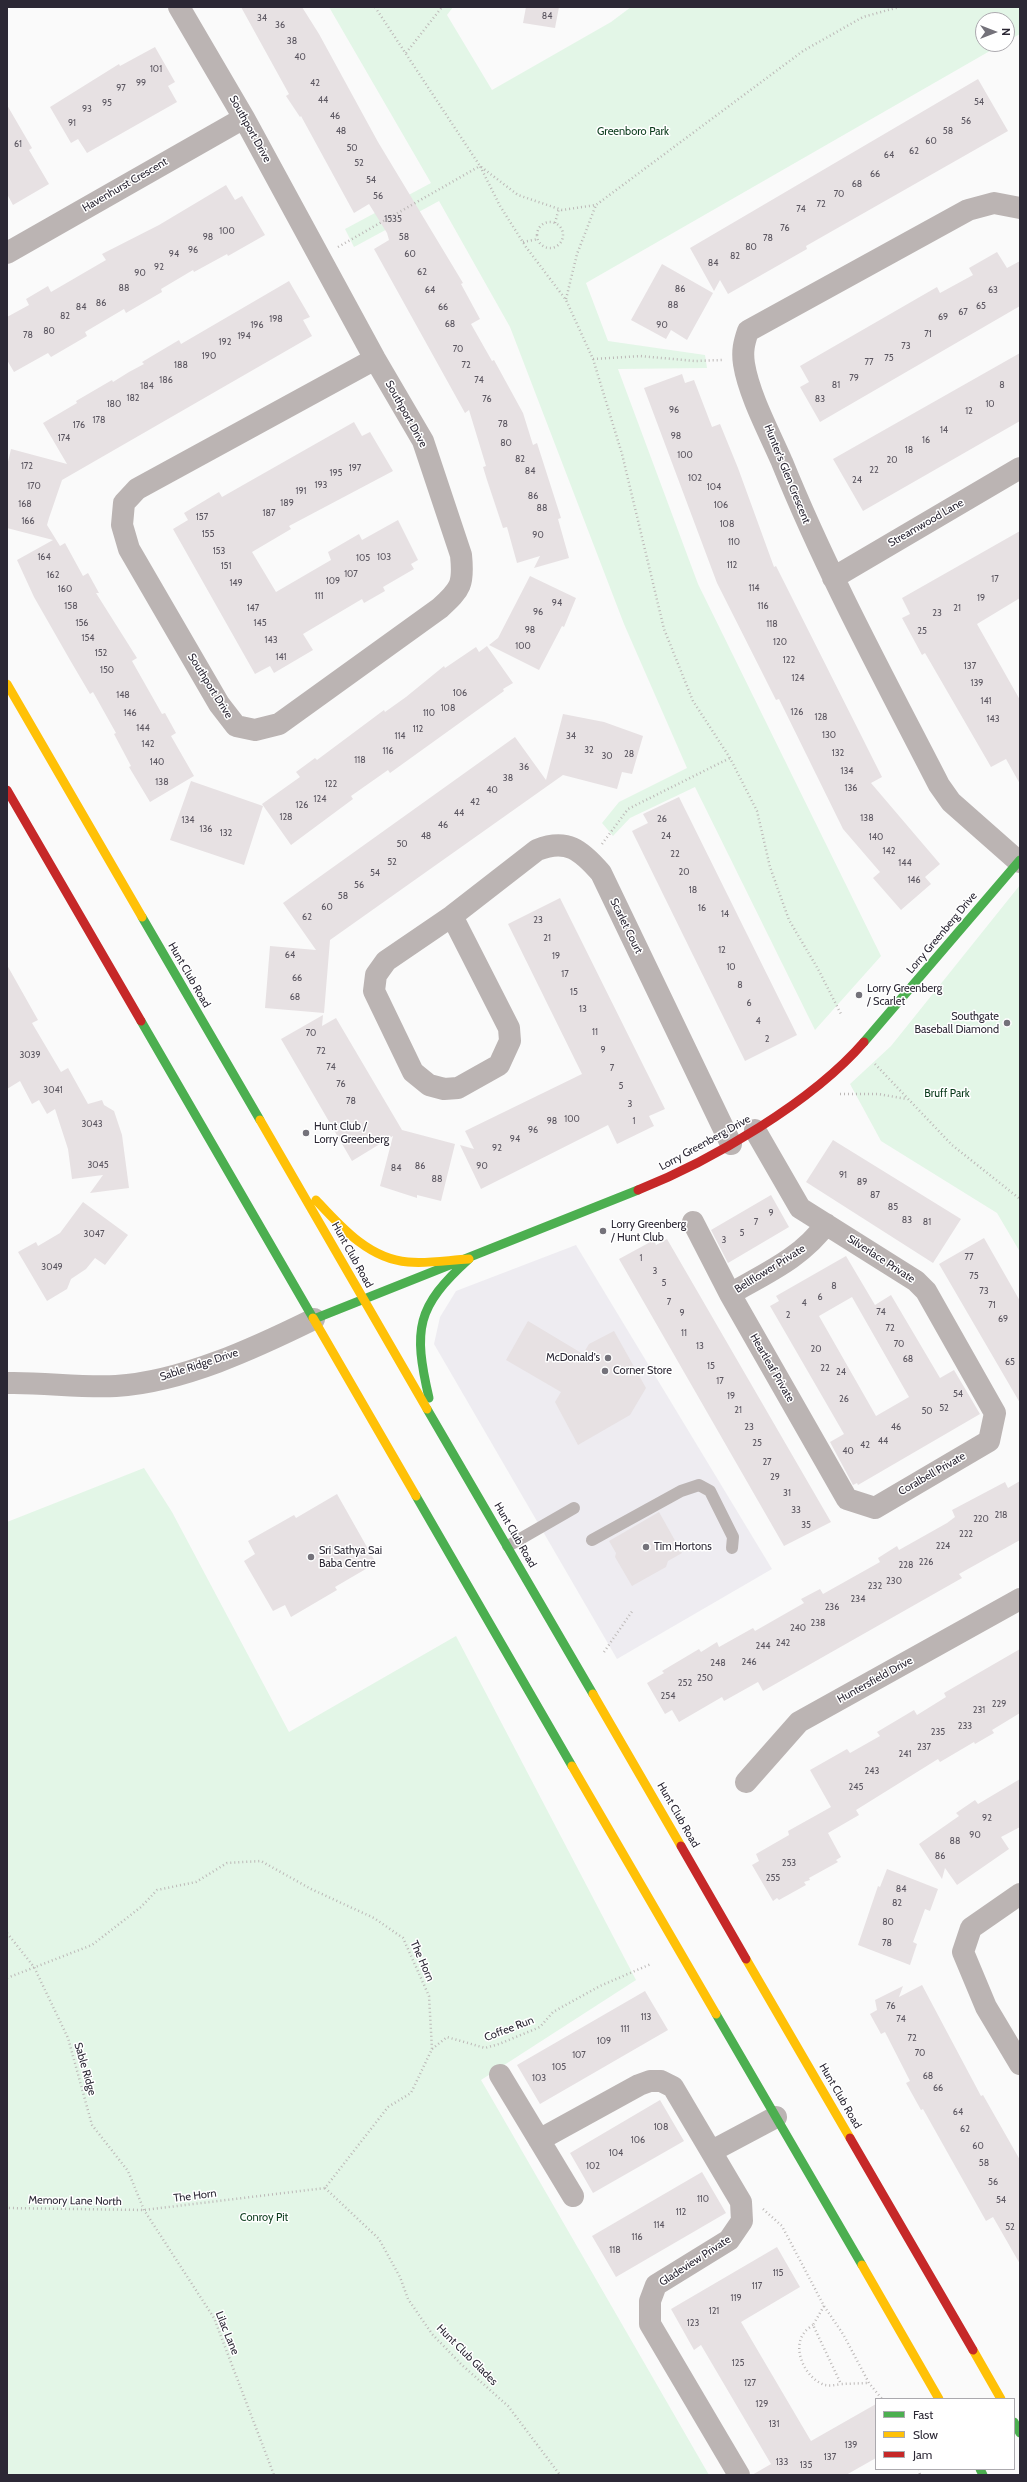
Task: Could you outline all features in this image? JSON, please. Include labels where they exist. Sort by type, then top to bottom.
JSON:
[{"type":"main road","name":"Hunt Club Road","points":[[7,684],[508,1546],[999,2398]]},
{"type":"main road","points":[[7,790],[938,2398]]},
{"type":"main road","name":"Lorry Greenberg Drive","points":[[314,1319],[469,1259],[664,1180],[756,1130],[816,1087],[860,1046],[1019,861]]},
{"type":"main road","points":[[296,1180],[331,1216],[375,1253],[399,1261],[414,1262],[469,1259]]},
{"type":"main road","points":[[434,1421],[420,1361],[418,1343],[420,1326],[426,1308],[436,1290],[469,1259]]},
{"type":"main road","points":[[1015,2424],[1020,2433]]},
{"type":"street","name":"Southport Drive","points":[[179,7],[244,118],[374,359],[423,441],[461,555],[463,571],[458,592],[417,625],[279,724],[255,730],[236,726],[219,704],[129,549],[122,525],[124,503],[137,489],[374,359]]},
{"type":"street","name":"Havenhurst Crescent","points":[[7,253],[244,118]]},
{"type":"street","name":"Hunter's Glen Crescent","points":[[1019,861],[951,802],[939,785],[833,578],[807,523],[756,400],[743,359],[742,349],[748,332],[968,210],[994,203],[1020,208]]},
{"type":"street","name":"Streamwood Lane","points":[[833,578],[1020,468]]},
{"type":"street","name":"Scarlet Court","points":[[452,916],[509,1028],[510,1041],[499,1065],[458,1088],[444,1089],[429,1084],[413,1072],[374,991],[376,975],[386,961],[452,916],[536,850],[552,844],[572,847],[590,860],[601,873],[731,1144]]},
{"type":"street","name":"Silverlace Private","points":[[756,1130],[800,1208],[916,1280],[926,1291],[995,1413],[992,1427]]},
{"type":"street","name":"Heartleaf Private","points":[[693,1222],[730,1294],[847,1500],[861,1504]]},
{"type":"street","name":"Bellflower Private","points":[[730,1294],[801,1252],[814,1240],[826,1224]]},
{"type":"street","name":"Sable Ridge Drive","points":[[7,1383],[116,1386],[166,1378],[220,1360],[314,1319]]},
{"type":"street","name":"Coralbell Private","points":[[861,1504],[875,1508],[989,1441],[992,1427]]},
{"type":"street","name":"Huntersfield Drive","points":[[746,1782],[799,1722],[1020,1599]]},
{"type":"street","points":[[1020,1894],[971,1928],[963,1952],[986,2007],[1020,2064]]},
{"type":"street","points":[[500,2075],[573,2196]]},
{"type":"street","name":"Gladeview Private","points":[[539,2140],[639,2085],[650,2081],[661,2082],[673,2088],[712,2151],[741,2202],[742,2221],[737,2231],[729,2240],[656,2285],[650,2301],[649,2312],[650,2324],[739,2475]]},
{"type":"street","points":[[712,2151],[776,2117]]},
{"type":"lane","points":[[592,1540],[681,1491],[699,1485],[710,1491],[733,1537],[732,1548]]},
{"type":"lane","points":[[508,1546],[574,1508]]},
{"type":"path","points":[[375,7],[379,17],[406,54],[480,166],[500,206],[523,242],[566,300],[594,359],[622,454],[664,629],[693,701],[730,758],[757,810],[770,867],[789,920],[818,969],[841,1014]]},
{"type":"path","points":[[406,54],[442,7]]},
{"type":"path","points":[[566,300],[577,254],[596,205],[802,51],[863,17],[899,7]]},
{"type":"path","points":[[480,166],[518,195],[559,208],[596,205]]},
{"type":"path","points":[[320,257],[480,166]]},
{"type":"path","points":[[555,223],[559,208]]},
{"type":"path","points":[[545,223],[555,223],[561,227],[563,234],[562,241],[556,246],[549,248],[542,245],[538,239],[539,230],[545,223]]},
{"type":"path","points":[[523,242],[538,239]]},
{"type":"path","points":[[594,359],[640,356],[695,361],[743,359]]},
{"type":"path","points":[[590,860],[628,809],[730,758]]},
{"type":"path","points":[[875,1064],[907,1100],[952,1145],[1020,1199]]},
{"type":"path","points":[[838,1094],[878,1094],[907,1100]]},
{"type":"path","points":[[604,1652],[633,1610]]},
{"type":"path","name":"The Horn","points":[[7,1978],[92,1945],[141,1907],[157,1890],[196,1882],[227,1863],[261,1861],[311,1889],[374,1918],[403,1938],[429,1996],[432,2049],[411,2093],[388,2107],[325,2188],[144,2210]]},
{"type":"path","name":"Sable Ridge","points":[[7,1933],[34,1967],[68,2038],[92,2125],[128,2171],[144,2210]]},
{"type":"path","name":"Coffee Run","points":[[432,2049],[447,2037],[485,2048],[499,2044],[540,2027],[553,2012],[600,1986],[652,1964]]},
{"type":"path","name":"Hunt Club Glades","points":[[325,2188],[379,2239],[400,2277],[408,2299],[432,2334],[462,2365],[508,2406],[560,2475]]},
{"type":"path","points":[[741,2202],[763,2209],[782,2226],[824,2306],[843,2334],[869,2383],[881,2398]]},
{"type":"path","name":"Memory Lane North","points":[[7,2208],[144,2210]]},
{"type":"path","name":"Lilac Lane","points":[[144,2210],[214,2318],[274,2475]]},
{"type":"path","points":[[824,2306],[814,2325],[803,2334],[799,2348],[802,2362],[811,2376],[825,2385],[869,2383]]},
{"type":"path","points":[[814,2325],[841,2384]]},
{"type":"shaded area","points":[[576,1245],[772,1569],[617,1659],[434,1344],[440,1317],[456,1291]]},
{"type":"green space","name":"Greenboro Park","points":[[329,7],[453,7],[447,15],[492,90],[611,22],[631,7],[1020,7],[1020,34],[1015,37],[1015,12],[975,12],[975,52],[988,52],[586,283],[608,341],[705,355],[707,368],[618,369],[698,584],[881,956],[815,1030],[695,787],[630,818],[613,836],[602,823],[619,802],[687,768],[624,624],[510,327],[439,201],[354,247],[345,229],[431,183]]},
{"type":"green space","name":"Bruff Park","points":[[1020,885],[1020,1252],[997,1213],[881,1141],[850,1084],[891,1046]]},
{"type":"green space","name":"Conroy Pit","points":[[144,1468],[172,1512],[289,1732],[456,1636],[636,1980],[481,2080],[709,2475],[7,2475],[7,1522]]},
{"type":"building","points":[[241,7],[302,7],[319,34],[378,142],[463,283],[461,284],[480,319],[471,324],[492,361],[494,360],[523,413],[533,445],[537,443],[561,518],[558,519],[569,558],[534,568],[540,556],[517,563],[507,527],[503,528],[487,480],[483,467],[486,466],[469,410],[465,413],[374,249],[389,240],[387,233],[369,204],[354,213],[301,116],[300,117],[286,96],[289,94]]},
{"type":"building","points":[[526,7],[559,7],[555,28],[523,23]]},
{"type":"building","points":[[155,47],[175,82],[168,86],[177,102],[87,153],[78,139],[71,143],[50,107],[119,64],[120,66]]},
{"type":"building","points":[[978,79],[1008,131],[806,246],[807,249],[728,294],[720,280],[714,291],[690,248]]},
{"type":"building","points":[[7,105],[32,148],[29,150],[49,184],[13,205],[7,194]]},
{"type":"building","points":[[226,185],[235,200],[242,196],[265,235],[228,256],[227,254],[194,272],[193,270],[161,289],[162,292],[126,313],[124,309],[85,332],[87,336],[51,357],[48,353],[14,372],[7,360],[7,317],[29,305],[26,299],[48,286],[51,292],[106,260],[102,254],[159,225]]},
{"type":"building","points":[[997,252],[1007,268],[1020,261],[1020,306],[820,422],[800,387],[809,382],[800,366],[937,287],[940,293],[973,275],[969,268]]},
{"type":"building","points":[[662,264],[713,293],[687,340],[671,330],[666,339],[631,320]]},
{"type":"building","points":[[289,281],[310,317],[303,320],[312,336],[62,480],[47,525],[60,546],[65,543],[83,576],[88,573],[99,593],[96,593],[137,658],[132,661],[162,714],[165,713],[176,733],[171,736],[194,776],[150,802],[129,767],[131,766],[114,734],[116,733],[93,692],[90,694],[70,660],[34,597],[17,560],[53,540],[7,528],[7,466],[11,449],[67,464],[43,423],[77,403],[76,401],[112,380],[113,382],[144,364],[142,362],[179,340],[181,344]]},
{"type":"building","points":[[1020,353],[1020,421],[863,511],[833,459]]},
{"type":"building","points":[[682,374],[685,383],[694,380],[712,427],[720,424],[738,468],[774,567],[776,566],[882,777],[871,783],[940,864],[925,877],[931,884],[901,910],[873,878],[880,872],[843,829],[779,699],[776,700],[717,583],[644,388]]},
{"type":"building","points":[[354,422],[362,436],[370,432],[393,471],[289,526],[291,529],[252,552],[276,592],[331,560],[328,552],[359,534],[362,540],[398,520],[418,560],[411,564],[414,569],[383,587],[385,591],[364,603],[362,599],[303,634],[313,650],[274,673],[270,666],[255,674],[173,529],[188,520],[184,513],[219,492],[222,497]]},
{"type":"building","points":[[1020,531],[1020,598],[977,624],[1020,700],[1020,784],[1006,759],[991,767],[925,653],[922,655],[902,618],[910,614],[902,598]]},
{"type":"building","points":[[530,576],[576,598],[564,627],[562,626],[539,670],[489,645],[498,638]]},
{"type":"building","points":[[487,646],[513,683],[390,773],[388,770],[351,796],[353,799],[291,845],[262,804],[300,777],[296,772],[315,758],[317,760],[384,710],[385,712],[406,697],[444,666],[445,668],[476,647],[479,652]]},
{"type":"building","points":[[563,714],[604,722],[643,736],[632,774],[622,772],[617,789],[563,775],[330,940],[324,1013],[265,1008],[270,946],[316,950],[283,903],[515,737],[546,780]]},
{"type":"building","points":[[191,781],[263,806],[244,865],[170,840]]},
{"type":"building","points":[[679,797],[797,1035],[745,1061],[632,831],[648,823],[643,814]]},
{"type":"building","points":[[560,898],[665,1109],[649,1116],[654,1126],[617,1144],[608,1125],[481,1189],[460,1145],[474,1149],[465,1131],[582,1074],[508,924]]},
{"type":"building","points":[[7,965],[38,1020],[32,1023],[61,1072],[68,1068],[88,1104],[102,1100],[104,1105],[114,1111],[122,1135],[129,1188],[90,1193],[103,1175],[72,1179],[68,1149],[55,1109],[47,1114],[39,1100],[32,1104],[20,1081],[7,1089]]},
{"type":"building","points":[[323,1015],[322,1026],[336,1018],[402,1130],[455,1144],[441,1201],[417,1195],[417,1198],[380,1186],[393,1136],[352,1161],[281,1039]]},
{"type":"building","points":[[833,1140],[961,1219],[933,1263],[806,1182]]},
{"type":"building","points":[[771,1195],[789,1227],[728,1263],[711,1230]]},
{"type":"building","points":[[83,1202],[128,1235],[105,1265],[95,1258],[86,1269],[71,1279],[67,1289],[47,1301],[18,1252],[36,1242],[38,1246],[60,1233]]},
{"type":"building","points":[[984,1238],[1020,1301],[1020,1403],[939,1264]]},
{"type":"building","points":[[667,1239],[831,1522],[784,1546],[619,1259],[654,1240],[656,1245]]},
{"type":"building","points":[[846,1256],[875,1305],[891,1295],[940,1378],[954,1370],[980,1414],[858,1485],[857,1483],[853,1485],[830,1442],[844,1434],[770,1306],[779,1301],[776,1296]],"holes":[[[852,1297],[909,1397],[876,1416],[819,1316]]]},
{"type":"building","name":"Corner Store","points":[[528,1321],[583,1354],[589,1344],[614,1331],[646,1388],[630,1415],[578,1445],[555,1402],[561,1392],[506,1360]]},
{"type":"building","points":[[1020,1481],[1020,1540],[959,1574],[962,1578],[763,1691],[758,1682],[724,1701],[722,1697],[679,1722],[672,1710],[665,1714],[647,1683],[664,1673],[662,1671],[699,1649],[701,1652],[717,1642],[719,1647],[753,1628],[755,1631],[804,1603],[801,1599],[820,1589],[823,1594],[880,1562],[878,1558],[897,1546],[899,1550],[947,1523],[955,1517],[952,1510],[1005,1482],[1008,1488]]},
{"type":"building","name":"Sri Sathya Sai Baba Centre","points":[[337,1494],[376,1563],[335,1587],[337,1590],[291,1617],[285,1605],[273,1611],[244,1561],[255,1554],[248,1541],[294,1515],[296,1518]]},
{"type":"building","name":"Tim Hortons","points":[[659,1512],[682,1553],[668,1561],[666,1567],[632,1586],[615,1557],[616,1553],[609,1541]]},
{"type":"building","points":[[1020,1649],[1020,1713],[992,1730],[994,1733],[975,1744],[974,1742],[940,1762],[938,1759],[856,1810],[859,1815],[828,1833],[841,1857],[836,1860],[838,1862],[809,1878],[810,1880],[804,1882],[806,1885],[779,1900],[777,1898],[773,1901],[752,1865],[759,1861],[756,1854],[789,1835],[788,1831],[831,1807],[810,1770],[847,1749],[850,1753],[880,1736],[877,1732],[914,1710],[917,1715],[946,1697],[944,1693]]},
{"type":"building","points":[[1020,1779],[1020,1827],[1001,1837],[1009,1849],[957,1885],[945,1868],[942,1879],[919,1844],[959,1816],[956,1813],[975,1800],[978,1804]]},
{"type":"building","points":[[887,1869],[938,1889],[930,1911],[925,1909],[913,1942],[917,1944],[910,1965],[858,1945],[878,1886],[880,1887]]},
{"type":"building","points":[[922,1985],[981,2096],[983,2095],[1020,2160],[1020,2264],[993,2217],[986,2221],[923,2109],[921,2110],[906,2083],[910,2081],[885,2032],[881,2034],[870,2014],[877,2010],[875,2000],[903,1986],[899,1997]]},
{"type":"building","points":[[645,1991],[668,2030],[540,2104],[517,2065]]},
{"type":"building","points":[[660,2100],[684,2141],[593,2193],[570,2153]]},
{"type":"building","points":[[702,2172],[726,2213],[616,2277],[592,2236]]},
{"type":"building","points":[[777,2247],[800,2287],[741,2322],[811,2441],[875,2405],[875,2459],[846,2475],[752,2475],[771,2464],[701,2345],[694,2350],[671,2309]]},
{"type":"traffic: fast","points":[[864,1042],[1020,860]]},
{"type":"traffic: fast","points":[[142,917],[260,1120]]},
{"type":"traffic: fast","points":[[141,1021],[313,1318]]},
{"type":"traffic: fast","points":[[314,1319],[638,1190]]},
{"type":"traffic: fast","points":[[429,1398],[421,1354],[423,1321],[429,1306],[438,1291],[469,1259]]},
{"type":"traffic: fast","points":[[427,1409],[593,1694]]},
{"type":"traffic: fast","points":[[416,1496],[572,1766]]},
{"type":"traffic: fast","points":[[716,2014],[862,2265]]},
{"type":"traffic: fast","points":[[1015,2424],[1020,2433]]},
{"type":"traffic: fast","points":[[980,2470],[983,2475]]},
{"type":"traffic: slow","points":[[7,684],[142,917]]},
{"type":"traffic: slow","points":[[260,1120],[427,1409]]},
{"type":"traffic: slow","points":[[316,1200],[346,1231],[368,1248],[381,1255],[394,1260],[408,1262],[469,1259]]},
{"type":"traffic: slow","points":[[313,1318],[416,1496]]},
{"type":"traffic: slow","points":[[593,1694],[681,1846]]},
{"type":"traffic: slow","points":[[572,1766],[716,2014]]},
{"type":"traffic: slow","points":[[746,1959],[850,2138]]},
{"type":"traffic: slow","points":[[862,2265],[938,2398]]},
{"type":"traffic: slow","points":[[973,2350],[1000,2398]]},
{"type":"traffic: jam","points":[[7,790],[141,1021]]},
{"type":"traffic: jam","points":[[638,1190],[697,1163],[759,1128],[789,1108],[817,1086],[864,1042]]},
{"type":"traffic: jam","points":[[681,1846],[746,1959]]},
{"type":"traffic: jam","points":[[850,2138],[973,2350]]},
{"type":"place","name":"Lorry Greenberg / Scarlet","points":[[859,995]]},
{"type":"place","name":"Southgate Baseball Diamond","points":[[1007,1023]]},
{"type":"place","name":"Hunt Club / Lorry Greenberg","points":[[306,1133]]},
{"type":"place","name":"Lorry Greenberg / Hunt Club","points":[[603,1231]]},
{"type":"place","name":"McDonald's","points":[[608,1358]]},
{"type":"place","name":"Corner Store","points":[[605,1371]]},
{"type":"place","name":"Tim Hortons","points":[[646,1547]]},
{"type":"place","name":"Sri Sathya Sai Baba Centre","points":[[311,1557]]}]
